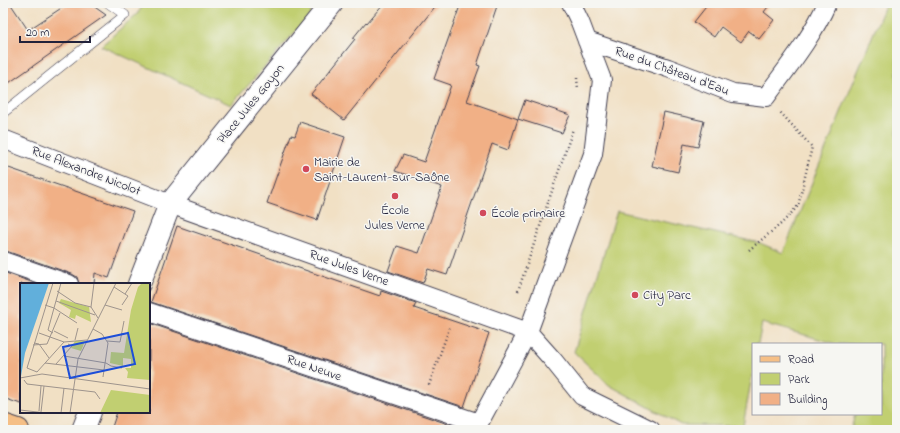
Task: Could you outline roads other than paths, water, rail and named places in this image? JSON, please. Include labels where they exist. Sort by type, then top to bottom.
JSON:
[{"type":"main road","points":[[3,425],[18,430]]},
{"type":"street","name":"Place Jules Goyon","points":[[139,283],[170,204],[332,3]]},
{"type":"street","points":[[478,427],[528,332],[593,154],[602,80],[571,3]]},
{"type":"street","name":"Rue du Château d'Eau","points":[[587,41],[668,68],[733,93],[766,97],[808,39],[823,14],[827,3]]},
{"type":"street","name":"Rue Alexandre Nicolot","points":[[3,139],[170,204]]},
{"type":"street","name":"Rue Jules Verne","points":[[170,204],[528,332]]},
{"type":"street","points":[[3,261],[66,283]]},
{"type":"street","name":"Rue Neuve","points":[[150,312],[422,404],[478,427]]},
{"type":"street","points":[[528,332],[582,396],[651,430]]},
{"type":"street","points":[[83,430],[90,413]]},
{"type":"lane","points":[[3,113],[125,15],[108,3]]},
{"type":"place","name":"Mairie de Saint-Laurent-sur-Saône","points":[[306,169]]},
{"type":"place","name":"École Jules Verne","points":[[395,196]]},
{"type":"place","name":"École primaire","points":[[483,213]]},
{"type":"place","name":"City Parc","points":[[635,295]]}]
